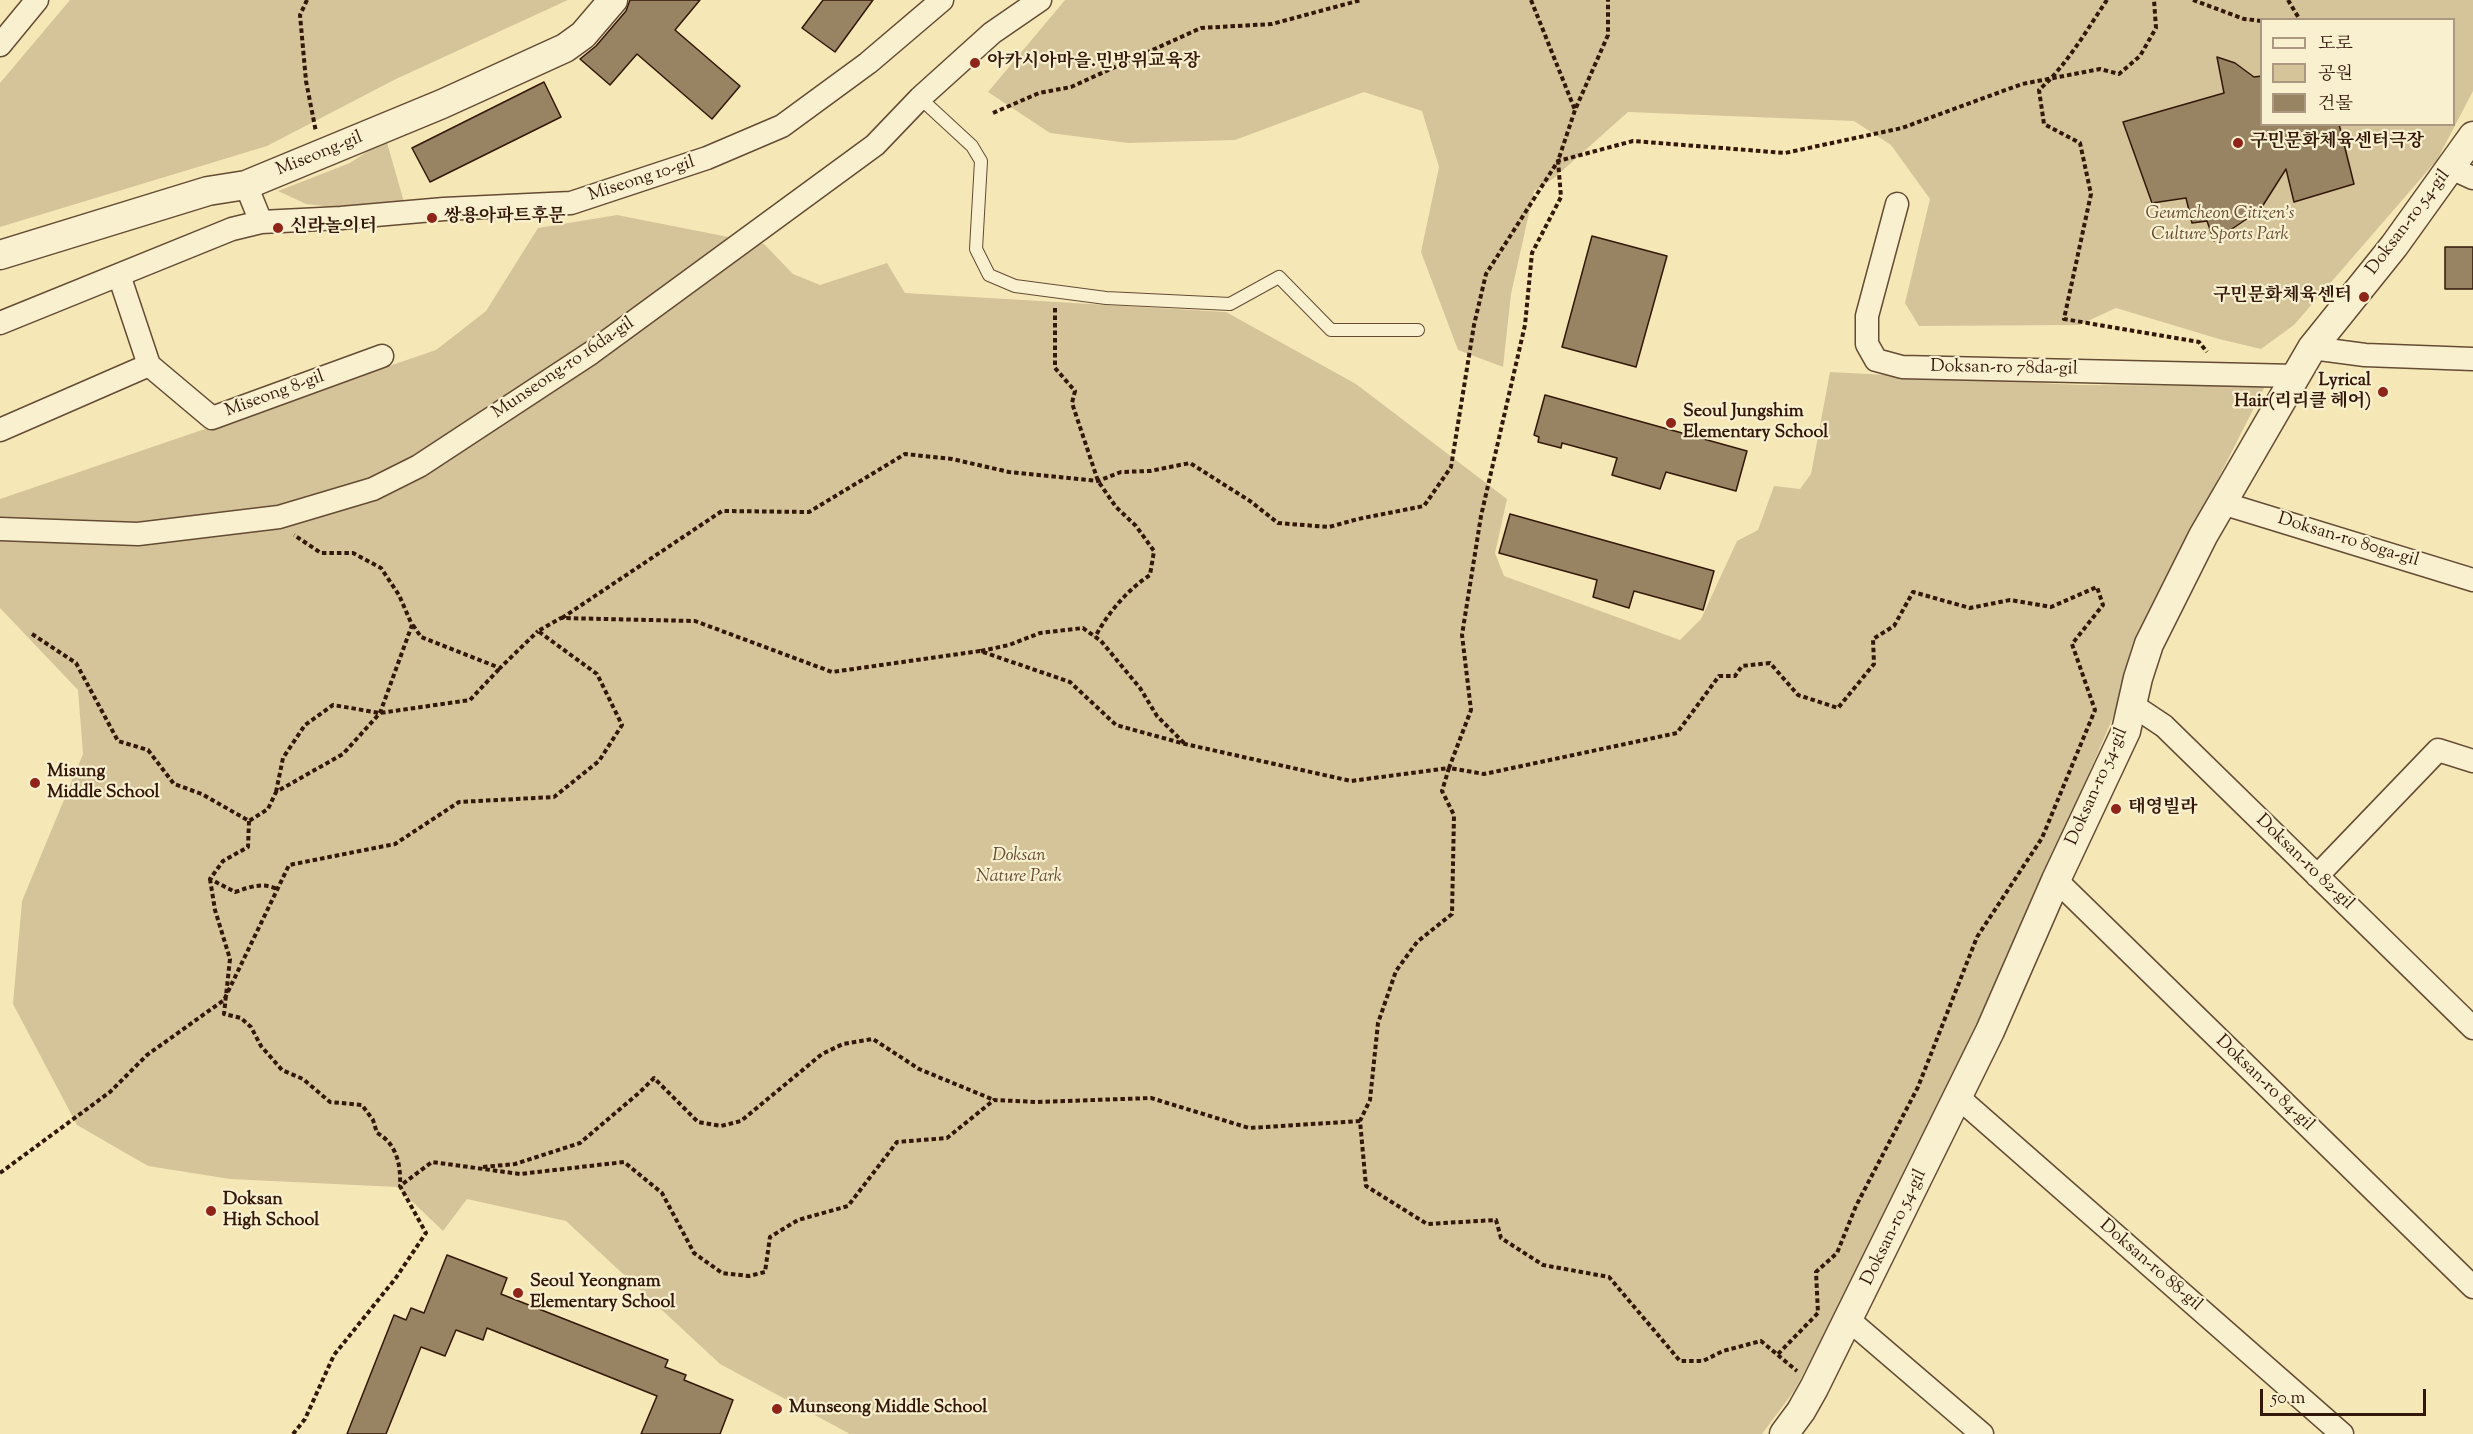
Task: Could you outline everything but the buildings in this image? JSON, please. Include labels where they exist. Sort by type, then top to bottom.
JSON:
[{"type":"street","points":[[0,45],[37,0]]},
{"type":"street","name":"Miseong-gil","points":[[0,255],[208,191],[246,185],[442,104],[564,48],[583,35],[613,0]]},
{"type":"street","name":"Miseong 10-gil","points":[[261,222],[571,203],[707,158],[782,126],[868,63],[942,0]]},
{"type":"street","points":[[992,33],[1011,0]]},
{"type":"street","name":"Munseong-ro 16da-gil","points":[[0,529],[138,534],[286,515],[374,489],[419,466],[591,353],[875,145],[920,98],[992,33],[1040,0]]},
{"type":"street","name":"Doksan-ro 54-gil","points":[[1784,1434],[1814,1388],[1959,1098],[2056,880],[2126,731],[2150,644],[2222,503],[2312,348],[2394,246],[2462,173],[2473,136]]},
{"type":"street","points":[[0,323],[232,229],[261,222],[246,185]]},
{"type":"street","name":"Doksan-ro 78da-gil","points":[[1897,204],[1867,316],[1867,344],[1875,360],[1902,367],[2296,376]]},
{"type":"street","points":[[0,430],[149,365],[119,275]]},
{"type":"street","points":[[2312,348],[2365,355],[2473,359]]},
{"type":"street","name":"Miseong 8-gil","points":[[149,365],[212,418],[382,356]]},
{"type":"street","name":"Doksan-ro 80ga-gil","points":[[2222,503],[2473,580]]},
{"type":"street","name":"Doksan-ro 82-gil","points":[[2132,705],[2164,726],[2473,1028]]},
{"type":"street","points":[[2317,876],[2438,750],[2473,761]]},
{"type":"street","name":"Doksan-ro 84-gil","points":[[2056,880],[2473,1287]]},
{"type":"street","name":"Doksan-ro 88-gil","points":[[1959,1098],[2342,1434]]},
{"type":"street","points":[[1849,1320],[1982,1434]]},
{"type":"lane","points":[[920,98],[972,146],[981,160],[976,249],[989,274],[1015,286],[1056,292],[1106,298],[1230,304],[1279,277],[1331,330],[1418,330]]},
{"type":"path","points":[[307,0],[300,15],[306,81],[320,154]]},
{"type":"path","points":[[993,113],[1039,93],[1071,87],[1201,28],[1272,24],[1361,0]]},
{"type":"path","points":[[1531,0],[1575,110]]},
{"type":"path","points":[[249,821],[268,808],[276,792],[283,758],[305,725],[333,705],[380,713],[470,700],[538,631],[722,511],[809,512],[905,454],[952,459],[1009,472],[1098,481],[1121,472],[1149,471],[1190,463],[1250,501],[1278,523],[1329,527],[1424,506],[1451,467],[1474,325],[1486,274],[1558,161],[1575,110],[1608,35],[1608,0]]},
{"type":"path","points":[[2107,0],[2053,78],[2039,90],[2044,124],[2080,143],[2091,194],[2064,319],[2199,342],[2226,374]]},
{"type":"path","points":[[2193,0],[2244,20],[2260,21]]},
{"type":"path","points":[[2288,0],[2299,18]]},
{"type":"path","points":[[1558,161],[1633,141],[1785,153],[1902,128],[2022,84],[2100,69],[2119,74],[2140,56],[2156,28],[2155,1]]},
{"type":"path","points":[[1558,161],[1561,197],[1532,253],[1525,325],[1481,516],[1462,635],[1472,710],[1442,791],[1454,815],[1452,914],[1417,942],[1396,971],[1378,1023],[1370,1100],[1360,1121],[1366,1186],[1427,1224],[1496,1220],[1502,1238],[1543,1265],[1609,1277],[1680,1361],[1704,1361],[1723,1351],[1761,1341],[1814,1388]]},
{"type":"path","points":[[1056,292],[1055,368],[1075,391],[1072,403],[1098,481],[1116,507],[1136,526],[1154,551],[1150,575],[1134,586],[1123,601],[1107,614],[1095,637]]},
{"type":"path","points":[[286,515],[295,537],[321,553],[353,553],[381,568],[399,595],[412,625],[421,637],[500,668]]},
{"type":"path","points":[[980,651],[1070,682],[1116,725],[1185,744],[1351,781],[1449,768],[1484,774],[1677,733],[1719,676],[1735,676],[1742,666],[1770,663],[1798,695],[1838,708],[1874,664],[1873,639],[1894,626],[1913,592],[1970,608],[2010,600],[2051,606],[2097,586],[2103,605],[2072,644],[2095,710],[2042,838],[1977,938],[1918,1087],[1856,1206],[1837,1253],[1816,1272],[1818,1314],[1778,1354]]},
{"type":"path","points":[[561,618],[695,621],[832,672],[980,651],[1009,645],[1040,633],[1083,628],[1101,641],[1140,687],[1157,716],[1185,744]]},
{"type":"path","points":[[276,792],[343,754],[380,713],[412,625]]},
{"type":"path","points":[[0,1173],[110,1092],[147,1055],[225,1000],[289,865],[395,844],[459,802],[554,797],[599,761],[622,725],[597,674],[538,631]]},
{"type":"path","points":[[32,634],[76,663],[118,741],[148,750],[174,784],[202,794],[249,821]]},
{"type":"path","points":[[249,821],[248,847],[223,861],[210,879],[215,910],[230,959],[224,1014],[241,1018],[251,1027],[261,1046],[282,1070],[303,1079],[330,1102],[362,1105],[373,1120],[377,1133],[388,1139],[401,1165],[400,1186],[426,1233],[395,1279],[334,1354],[305,1419],[293,1434]]},
{"type":"path","points":[[210,879],[235,892],[255,885],[267,884],[278,889]]},
{"type":"path","points":[[476,1167],[515,1164],[580,1143],[654,1078],[698,1122],[721,1126],[741,1122],[822,1054],[843,1044],[873,1038],[919,1069],[994,1100],[1037,1102],[1151,1098],[1249,1128],[1360,1121]]},
{"type":"path","points":[[400,1186],[432,1161],[520,1174],[624,1162],[662,1193],[694,1253],[722,1273],[749,1276],[765,1272],[770,1237],[798,1220],[848,1206],[897,1142],[947,1138],[994,1100]]},
{"type":"green space","points":[[70,0],[568,0],[396,79],[267,146],[0,227],[0,83]]},
{"type":"green space","name":"Geumcheon Citizen's Culture Sports Park","points":[[1065,0],[2473,0],[2473,91],[2455,126],[2455,18],[2260,18],[2260,126],[2455,126],[2437,160],[2294,325],[2261,349],[2219,339],[2116,308],[2079,325],[1919,326],[1905,303],[1930,199],[1891,145],[1854,121],[1628,112],[1554,178],[1534,191],[1511,294],[1503,367],[1458,350],[1421,252],[1439,167],[1422,111],[1364,92],[1235,140],[1128,143],[1050,133],[988,92]]},
{"type":"green space","points":[[386,139],[404,202],[360,210],[306,204],[278,191],[350,163]]},
{"type":"green space","name":"Doksan Nature Park","points":[[617,215],[764,244],[793,274],[820,285],[887,263],[905,293],[1226,312],[1356,384],[1507,499],[1495,553],[1504,576],[1680,640],[1701,619],[1737,541],[1758,530],[1774,486],[1800,489],[1811,474],[1830,372],[2079,385],[2265,386],[2142,629],[2120,701],[1987,1011],[1823,1338],[1794,1391],[1762,1434],[850,1434],[720,1364],[566,1221],[467,1199],[443,1231],[397,1187],[230,1179],[148,1166],[77,1125],[13,1004],[22,901],[83,754],[78,690],[0,608],[0,499],[436,350],[486,311],[538,228]]},
{"type":"place","name":"아카시아마을.민방위교육장","points":[[975,63]]},
{"type":"place","name":"구민문화체육센터극장","points":[[2238,143]]},
{"type":"place","name":"쌍용아파트후문","points":[[432,218]]},
{"type":"place","name":"신라놀이터","points":[[278,228]]},
{"type":"place","name":"구민문화체육센터","points":[[2364,297]]},
{"type":"place","name":"Lyrical Hair(리리클 헤어)","points":[[2383,392]]},
{"type":"place","name":"Seoul Jungshim Elementary School","points":[[1671,423]]},
{"type":"place","name":"Misung Middle School","points":[[35,783]]},
{"type":"place","name":"태영빌라","points":[[2116,809]]},
{"type":"place","name":"Doksan High School","points":[[211,1211]]},
{"type":"place","name":"Seoul Yeongnam Elementary School","points":[[518,1293]]},
{"type":"place","name":"Munseong Middle School","points":[[777,1409]]}]
